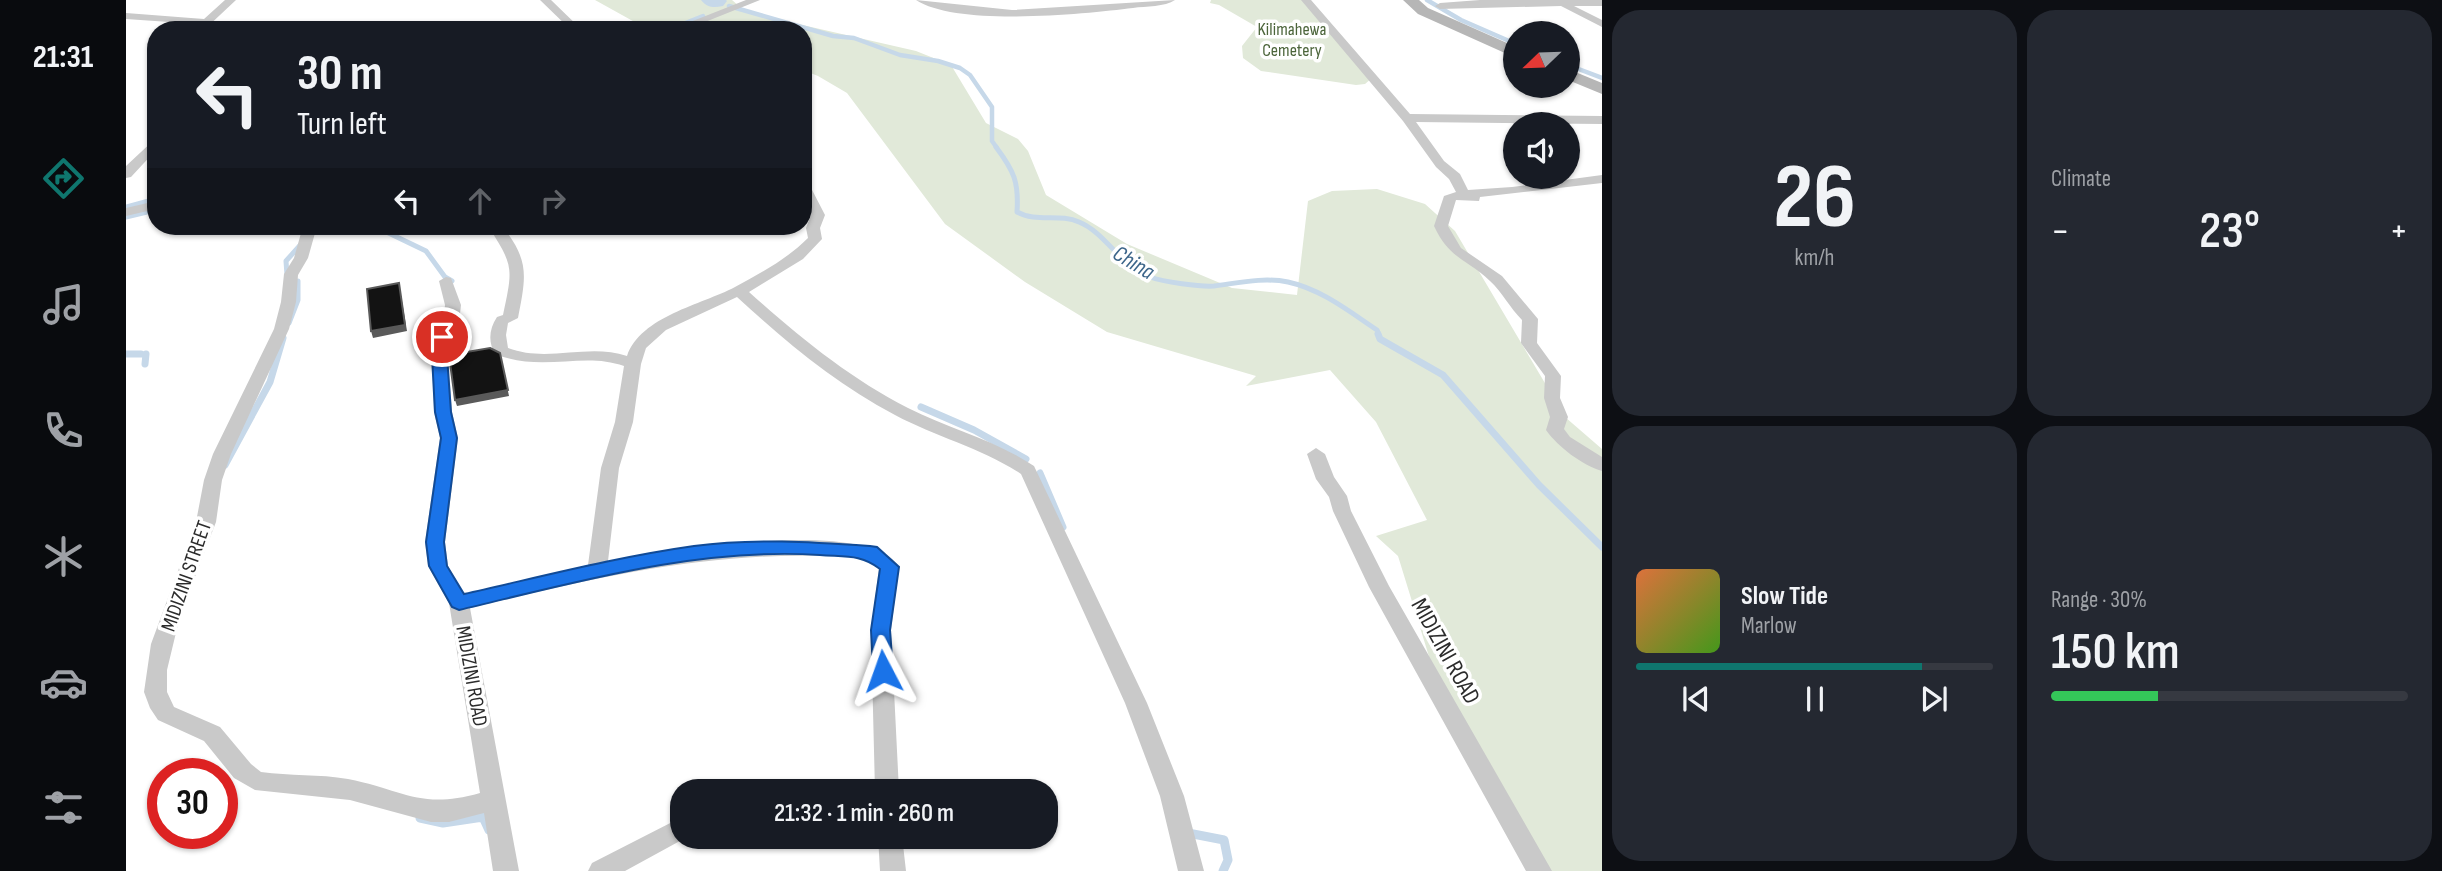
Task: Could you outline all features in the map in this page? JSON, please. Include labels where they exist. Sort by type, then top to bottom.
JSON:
[{"type":"street","points":[[208,21],[231,0]]},
{"type":"street","points":[[545,0],[567,21]]},
{"type":"street","points":[[700,21],[755,0]]},
{"type":"street","points":[[921,0],[959,11],[985,13],[1083,9],[1170,0]]},
{"type":"street","points":[[1306,0],[1332,27],[1407,118],[1440,164],[1455,177],[1463,194],[1474,198],[1451,196],[1441,226],[1446,239],[1459,256],[1490,273],[1518,309],[1530,319],[1526,337],[1534,354],[1553,376],[1552,398],[1559,417],[1555,430],[1564,441],[1602,465]]},
{"type":"street","points":[[1410,0],[1423,11],[1503,47]]},
{"type":"street","points":[[1440,6],[1480,3],[1602,3]]},
{"type":"street","points":[[1563,4],[1602,24]]},
{"type":"street","points":[[126,16],[194,21]]},
{"type":"street","points":[[1580,79],[1602,89]]},
{"type":"street","points":[[1407,118],[1602,120]]},
{"type":"street","points":[[126,174],[147,152]]},
{"type":"street","points":[[1463,194],[1512,191],[1602,179]]},
{"type":"street","points":[[597,570],[610,468],[624,422],[633,364],[639,346],[650,333],[739,291],[798,256],[815,239],[813,228],[818,215],[812,203]]},
{"type":"street","points":[[126,212],[147,207]]},
{"type":"street","name":"MIDIZINI STREET","points":[[308,235],[296,270],[291,274],[290,300],[272,356],[213,480],[207,518],[169,615],[158,662],[158,699],[162,709],[178,721],[192,723],[212,735],[240,768],[256,781],[351,790],[414,808],[444,812],[494,800]]},
{"type":"street","points":[[502,235],[516,254],[519,274],[510,318],[502,320],[499,327],[498,345],[501,351],[529,358],[613,356],[633,364]]},
{"type":"street","name":"MIDIZINI ROAD","points":[[446,281],[453,305],[451,323],[442,337],[440,356],[443,412],[449,438],[435,542],[438,566],[459,603],[506,871]]},
{"type":"street","points":[[739,291],[812,357],[844,378],[904,414],[997,450],[1028,470],[1136,703],[1172,796],[1191,871]]},
{"type":"street","name":"MIDIZINI ROAD","points":[[1316,454],[1325,479],[1338,496],[1342,511],[1379,587],[1539,871]]},
{"type":"street","points":[[459,603],[597,570],[696,552],[795,547],[870,552],[890,567],[881,630],[887,779]]},
{"type":"street","points":[[601,871],[670,834]]},
{"type":"street","points":[[891,849],[893,871]]},
{"type":"green space","points":[[595,0],[732,0],[746,12],[785,21],[633,21]]},
{"type":"green space","name":"Kilimahewa Cemetery","points":[[1211,0],[1303,0],[1372,78],[1365,84],[1356,85],[1261,71],[1243,58],[1242,46],[1257,27],[1219,5],[1210,3]]},
{"type":"green space","points":[[812,27],[916,51],[951,65],[986,123],[1018,139],[1028,151],[1046,195],[1127,244],[1232,288],[1297,295],[1308,201],[1332,191],[1377,189],[1425,204],[1455,231],[1565,417],[1602,449],[1602,871],[1542,871],[1431,663],[1398,556],[1376,536],[1427,520],[1376,422],[1330,370],[1246,386],[1256,376],[1107,332],[1025,282],[945,224],[847,93],[812,74]]},
{"type":"building","points":[[399,283],[405,325],[371,331],[367,289]]},
{"type":"building","points":[[490,348],[500,353],[508,390],[455,400],[449,355]]},
{"type":"waterway","points":[[1427,0],[1461,20],[1503,38]]},
{"type":"waterway","name":"China","points":[[729,6],[781,21]]},
{"type":"waterway","points":[[690,21],[703,16]]},
{"type":"waterway","name":"China","points":[[812,30],[854,38],[900,55],[938,61],[960,68],[970,75],[992,107],[992,141],[997,148]]},
{"type":"waterway","points":[[1580,70],[1602,78]]},
{"type":"waterway","name":"China","points":[[996,147],[1014,177],[1017,212],[1032,217],[1064,218],[1079,222],[1089,227],[1139,272],[1156,279],[1182,284],[1214,286],[1269,280],[1300,285],[1346,309],[1377,330],[1379,335]]},
{"type":"waterway","points":[[126,207],[147,201]]},
{"type":"waterway","points":[[126,217],[147,212]]},
{"type":"waterway","points":[[287,275],[286,261],[303,242],[304,235]]},
{"type":"waterway","points":[[393,235],[426,251],[445,277],[452,281]]},
{"type":"waterway","points":[[289,323],[298,300],[298,281]]},
{"type":"waterway","name":"China","points":[[1378,334],[1380,339],[1443,375],[1539,485],[1602,547]]},
{"type":"waterway","points":[[225,465],[270,382],[283,338]]},
{"type":"waterway","points":[[126,354],[141,354]]},
{"type":"waterway","points":[[145,364],[146,354]]},
{"type":"waterway","points":[[921,407],[974,430],[1026,459]]},
{"type":"waterway","points":[[1040,473],[1063,527]]},
{"type":"waterway","points":[[420,818],[443,823],[483,817],[489,830]]},
{"type":"waterway","points":[[1188,833],[1224,840],[1228,860],[1223,871]]},
{"type":"route","points":[[442,337],[440,356],[443,412],[449,438],[435,542],[438,566],[459,603],[597,570],[696,552],[795,547],[870,552],[890,567],[881,630],[883,671]]}]
